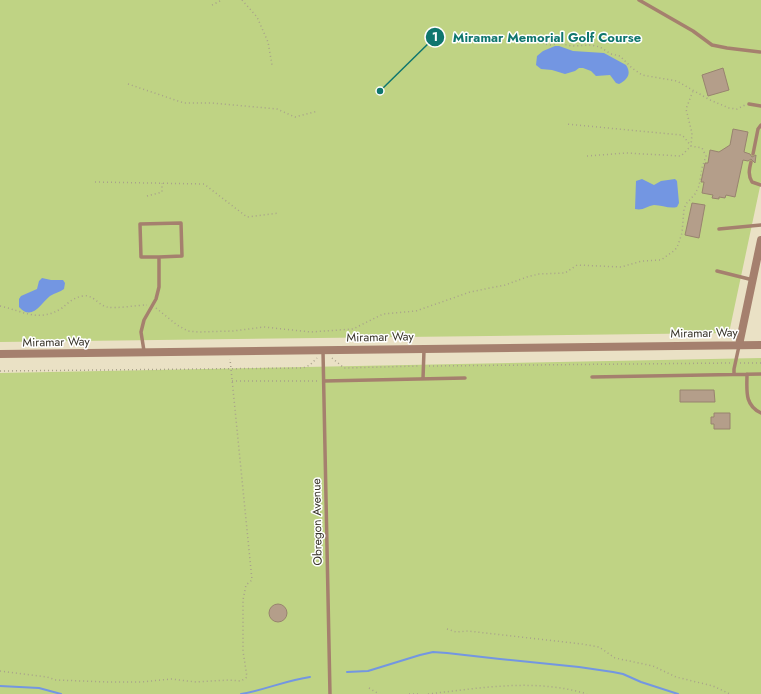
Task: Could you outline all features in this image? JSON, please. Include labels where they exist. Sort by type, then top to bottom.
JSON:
[{"type":"street","points":[[739,345],[761,240]]},
{"type":"street","name":"Miramar Way","points":[[0,354],[229,351],[323,353],[424,349],[761,345]]},
{"type":"lane","points":[[639,0],[694,31],[712,45],[760,52]]},
{"type":"lane","points":[[749,104],[761,106]]},
{"type":"lane","points":[[753,154],[758,129],[761,125]]},
{"type":"lane","points":[[751,162],[749,178],[752,182],[761,184]]},
{"type":"lane","points":[[181,223],[182,256],[159,257],[141,257],[140,224],[181,223]]},
{"type":"lane","points":[[719,229],[761,226]]},
{"type":"lane","points":[[144,352],[141,332],[144,320],[156,299],[159,287],[159,257]]},
{"type":"lane","points":[[717,271],[753,280]]},
{"type":"lane","points":[[734,374],[739,345]]},
{"type":"lane","points":[[423,379],[424,349]]},
{"type":"lane","name":"Obregon Avenue","points":[[323,353],[330,694]]},
{"type":"lane","points":[[747,374],[748,401],[755,410],[761,413]]},
{"type":"lane","points":[[592,377],[761,374]]},
{"type":"lane","points":[[324,381],[465,378]]},
{"type":"path","points":[[212,5],[222,0]]},
{"type":"path","points":[[242,0],[257,17],[268,42],[272,65]]},
{"type":"path","points":[[546,44],[550,45],[559,43],[571,46],[591,45],[600,47],[611,54],[620,56],[632,68],[642,75],[677,81],[710,100],[729,108],[737,109],[749,104]]},
{"type":"path","points":[[128,84],[184,103],[277,109],[295,117],[318,111]]},
{"type":"path","points":[[587,156],[626,153],[681,156],[691,146],[693,138],[686,109],[694,90]]},
{"type":"path","points":[[0,306],[29,315],[50,314],[72,300],[84,295],[108,307],[153,306],[177,325],[188,331],[233,331],[264,327],[296,331],[342,331],[353,329],[383,314],[416,311],[470,292],[505,285],[527,277],[544,274],[560,274],[577,265],[585,264],[615,268],[632,265],[642,261],[661,260],[675,250],[682,234],[684,209],[699,186],[706,156],[702,148],[691,146],[684,137],[680,135],[566,124]]},
{"type":"path","points":[[95,182],[204,184],[247,217],[279,213]]},
{"type":"path","points":[[147,196],[162,192],[162,183]]},
{"type":"path","points":[[0,671],[47,677],[56,680],[108,682],[141,682],[171,679],[196,682],[229,680],[241,681],[247,677],[244,651],[243,600],[246,585],[252,580],[229,351]]},
{"type":"path","points":[[0,371],[303,368],[310,365],[323,353],[331,357],[344,368],[761,363]]},
{"type":"path","points":[[232,381],[324,381]]},
{"type":"path","points":[[447,629],[456,632],[543,639],[599,647],[615,658],[653,666],[676,677],[713,686],[730,694]]},
{"type":"path","points":[[428,694],[458,690],[529,685],[566,689],[586,694]]},
{"type":"path","points":[[369,688],[379,694]]},
{"type":"path","points":[[409,694],[418,694]]},
{"type":"green space","points":[[0,0],[761,0],[761,182],[729,333],[0,342]]},
{"type":"green space","points":[[761,358],[761,694],[0,694],[0,373]]},
{"type":"water","points":[[555,46],[573,51],[604,53],[626,65],[629,74],[624,81],[619,84],[616,83],[610,75],[596,76],[591,71],[583,68],[579,68],[565,74],[552,70],[541,69],[536,65],[537,56],[543,51]]},
{"type":"water","points":[[642,179],[654,185],[661,181],[675,179],[677,181],[679,203],[677,207],[671,208],[654,205],[643,209],[635,209],[636,181]]},
{"type":"water","points":[[42,278],[63,280],[65,283],[64,289],[50,296],[36,310],[28,313],[19,307],[19,299],[21,296],[37,289],[39,281]]},
{"type":"building","points":[[723,68],[729,90],[708,96],[702,75]]},
{"type":"building","points":[[733,129],[748,132],[744,152],[750,154],[752,157],[756,155],[755,163],[751,159],[748,161],[743,160],[735,197],[726,195],[725,198],[712,198],[713,195],[702,193],[704,182],[701,182],[705,163],[708,163],[710,150],[719,152],[730,145]]},
{"type":"building","points":[[692,203],[705,205],[699,238],[685,235]]},
{"type":"building","points":[[680,390],[714,390],[715,402],[680,402]]},
{"type":"building","points":[[714,413],[730,413],[730,429],[714,429],[714,424],[711,424],[711,417],[714,417]]},
{"type":"building","points":[[278,604],[284,607],[287,613],[284,619],[278,622],[272,619],[269,613],[272,607]]},
{"type":"waterway","points":[[347,672],[368,671],[433,652],[579,667],[613,672],[623,674],[641,682],[678,694]]},
{"type":"waterway","points":[[241,694],[310,677]]},
{"type":"waterway","points":[[0,686],[39,688],[61,694]]},
{"type":"place","name":"Miramar Memorial Golf Course","points":[[380,91]]}]
